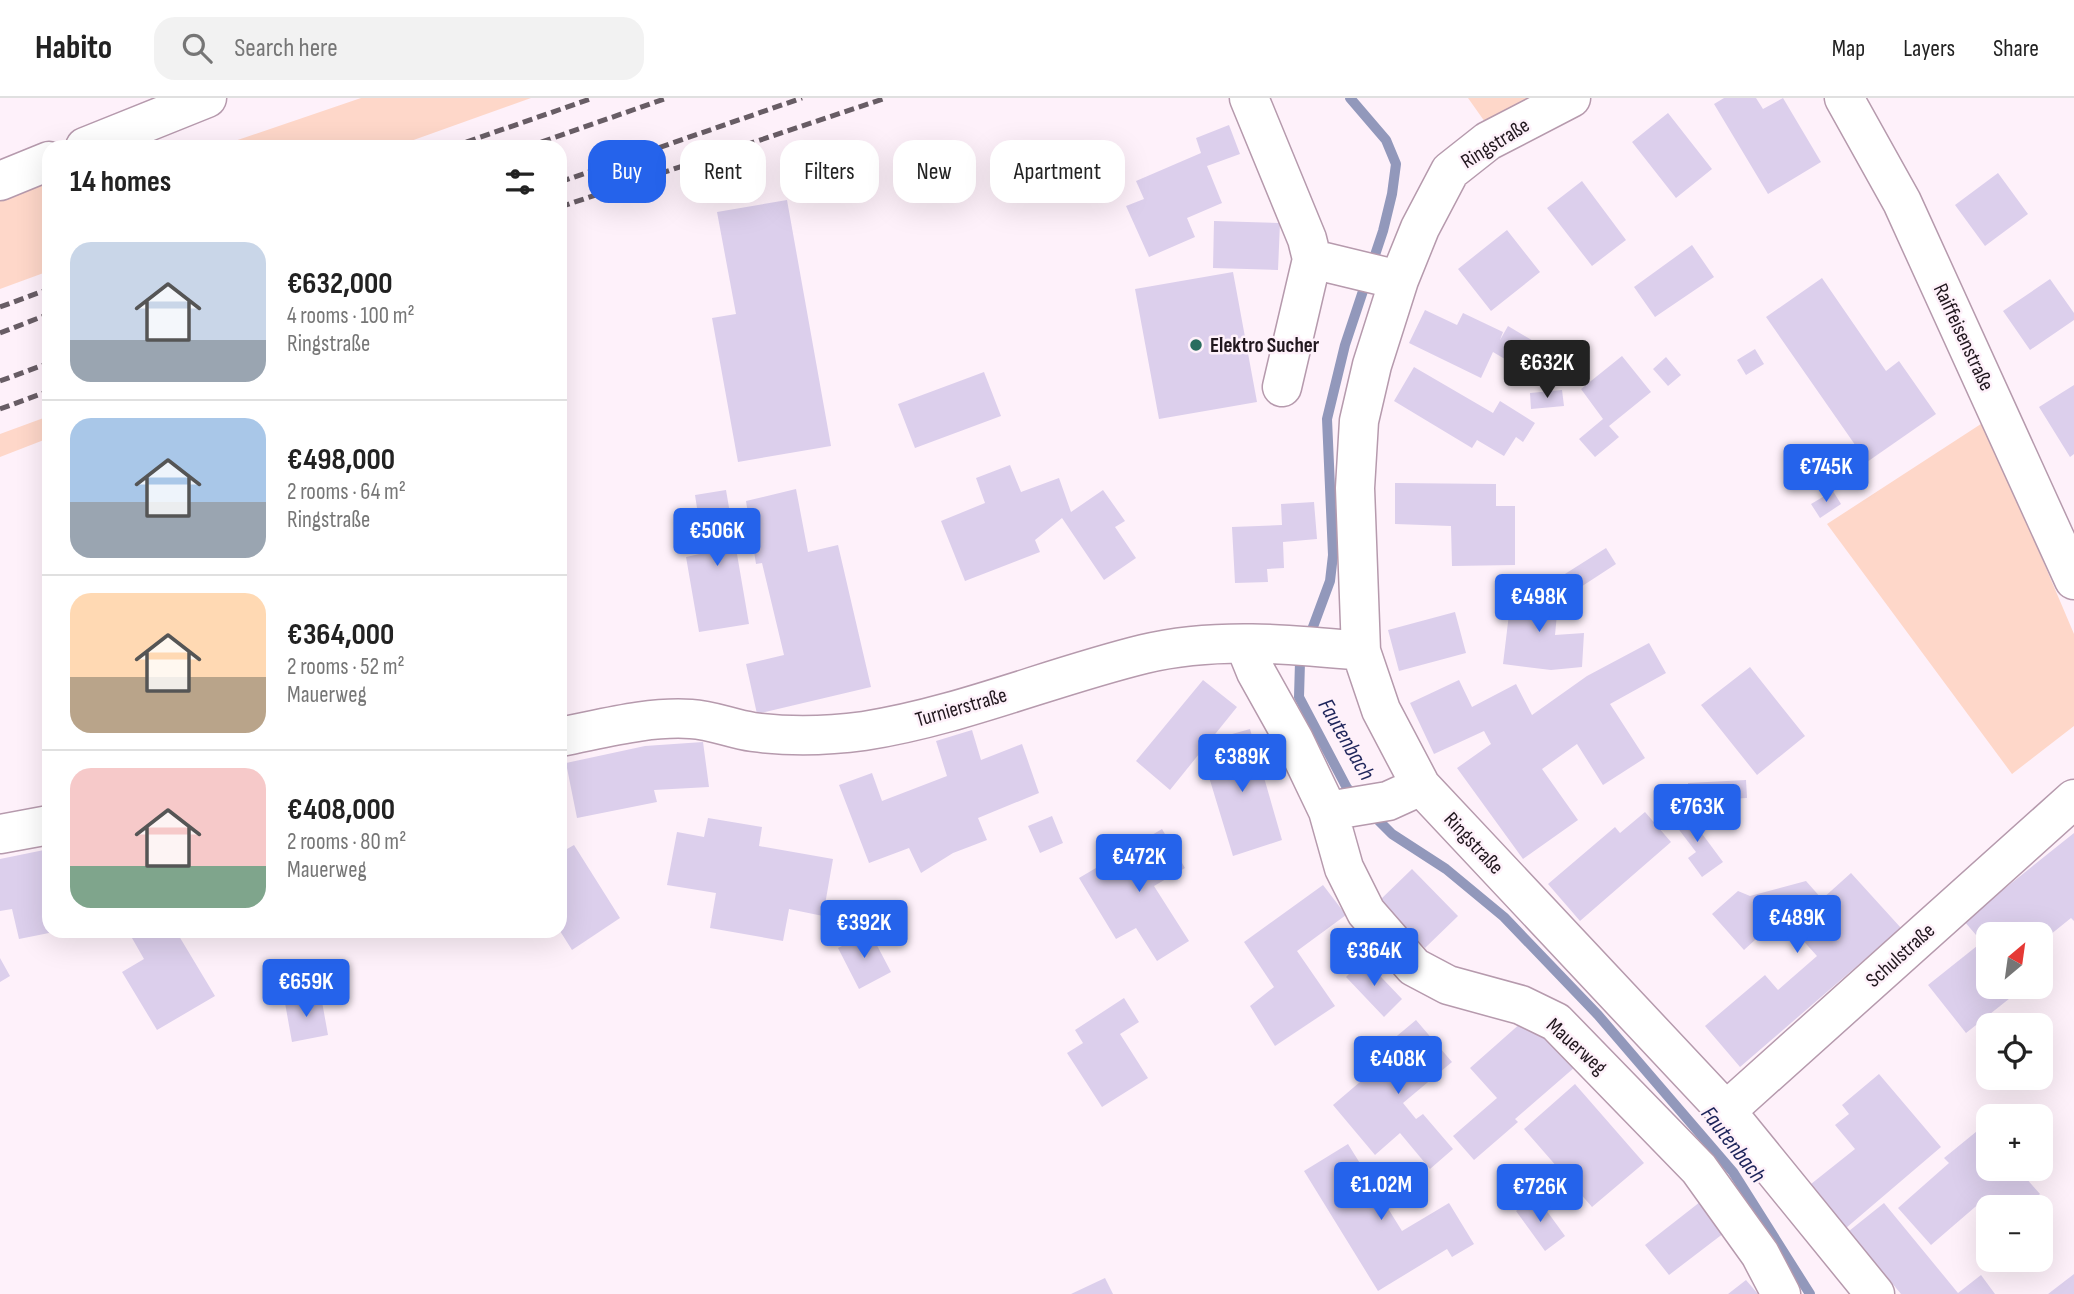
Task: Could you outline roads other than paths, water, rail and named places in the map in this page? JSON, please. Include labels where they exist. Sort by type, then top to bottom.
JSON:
[{"type":"street","points":[[1249,98],[1307,239],[1312,259],[1282,387]]},
{"type":"street","name":"Ringstraße","points":[[1571,98],[1488,141],[1450,171],[1420,228],[1399,279],[1372,365],[1359,421],[1348,650],[1381,710],[1372,802],[1726,1111],[1875,1294]]},
{"type":"street","name":"Raiffeisenstraße","points":[[1844,98],[1902,202],[2074,580]]},
{"type":"street","points":[[101,140],[193,100]]},
{"type":"street","points":[[0,181],[42,164]]},
{"type":"street","points":[[1312,259],[1399,279]]},
{"type":"street","name":"Turnierstraße","points":[[567,736],[635,723],[688,718],[751,731],[799,736],[862,731],[907,723],[1146,653],[1201,646],[1289,644],[1348,650]]},
{"type":"street","name":"Mauerweg","points":[[1245,645],[1256,672],[1294,740],[1372,802],[1344,868],[1366,912],[1414,967],[1447,985],[1521,1005],[1556,1022],[1699,1168],[1760,1254],[1781,1294]]},
{"type":"street","name":"Schulstraße","points":[[1726,1111],[2074,799]]},
{"type":"street","points":[[0,834],[42,826]]},
{"type":"waterway","name":"Fautenbach","points":[[1350,98],[1386,140],[1396,164],[1383,231],[1345,345],[1327,419],[1333,555],[1330,581],[1300,662],[1299,697],[1347,788],[1356,797]]},
{"type":"waterway","name":"Fautenbach","points":[[1372,814],[1392,834],[1446,869],[1504,917],[1598,1015],[1733,1172],[1810,1294]]},
{"type":"railway","points":[[472,140],[593,98]]},
{"type":"railway","points":[[547,140],[667,98]]},
{"type":"railway","points":[[567,180],[802,98]]},
{"type":"railway","points":[[567,205],[886,98]]},
{"type":"railway","points":[[0,307],[42,292]]},
{"type":"railway","points":[[0,333],[42,317]]},
{"type":"railway","points":[[0,381],[42,366]]},
{"type":"railway","points":[[0,409],[42,394]]},
{"type":"place","name":"Elektro Sucher","points":[[1196,345]]}]
